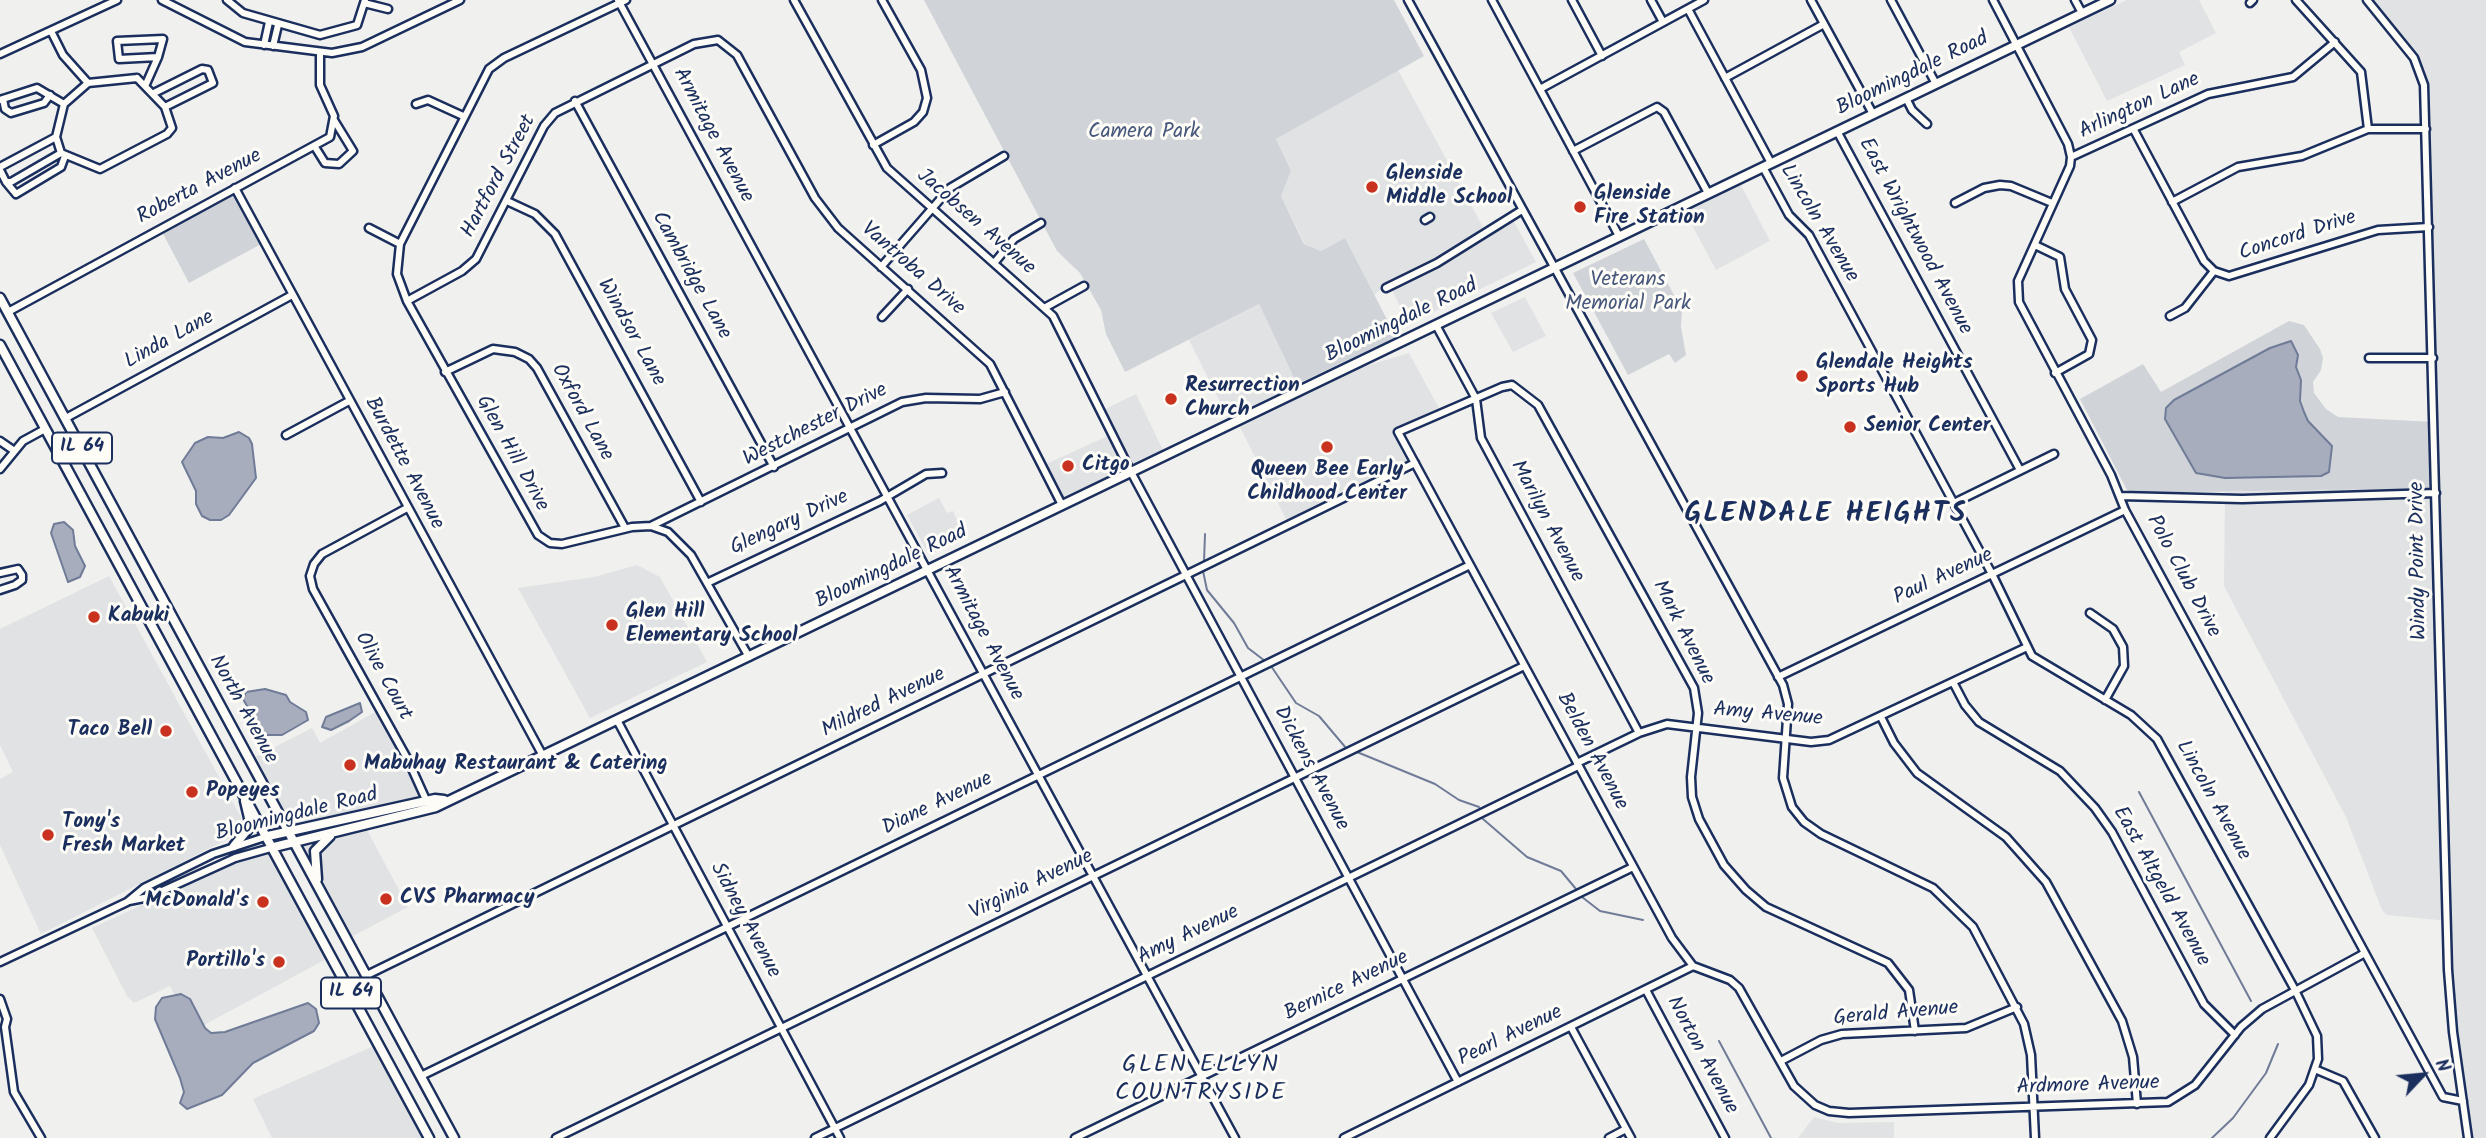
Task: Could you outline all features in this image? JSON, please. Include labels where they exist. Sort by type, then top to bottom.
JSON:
[{"type":"main road","name":"Bloomingdale Road","points":[[274,847],[423,811],[543,756],[2110,0]]},
{"type":"main road","name":"North Avenue","points":[[0,298],[454,1138]]},
{"type":"main road","name":"North Avenue","points":[[0,345],[274,847],[429,1138]]},
{"type":"main road","points":[[234,846],[247,831],[250,822],[238,782]]},
{"type":"main road","name":"Bloomingdale Road","points":[[268,836],[444,800]]},
{"type":"main road","points":[[318,885],[315,851],[333,834]]},
{"type":"street","points":[[0,54],[117,0]]},
{"type":"street","points":[[162,0],[233,37],[264,45],[320,52],[356,49],[460,0]]},
{"type":"street","points":[[228,0],[243,13],[320,35],[357,25],[364,2],[388,9]]},
{"type":"street","name":"Jacobsen Avenue","points":[[793,0],[873,145],[893,175],[1046,307],[1060,327],[1131,472]]},
{"type":"street","points":[[873,145],[914,122],[923,111],[928,98],[920,70],[882,0]]},
{"type":"street","points":[[1408,0],[1778,677],[1788,700],[1784,739],[1784,787],[1797,815],[1821,834],[1906,872],[1942,894],[1973,927],[2017,1007],[2031,1055],[2035,1138]]},
{"type":"street","points":[[1492,0],[1619,236]]},
{"type":"street","points":[[1572,0],[1602,56]]},
{"type":"street","points":[[1651,0],[1663,22]]},
{"type":"street","points":[[1540,89],[1704,0]]},
{"type":"street","points":[[1811,0],[1873,114]]},
{"type":"street","points":[[1891,0],[1936,84]]},
{"type":"street","points":[[1993,0],[2068,144],[2071,157]]},
{"type":"street","points":[[2075,0],[2082,13]]},
{"type":"street","points":[[2296,0],[2363,77],[2368,130]]},
{"type":"street","name":"Windy Point Drive","points":[[2367,0],[2407,48],[2419,68],[2424,85],[2448,970],[2468,1138]]},
{"type":"street","points":[[369,228],[400,244],[483,77],[498,62],[621,1]]},
{"type":"street","name":"Armitage Avenue","points":[[621,1],[1235,1138]]},
{"type":"street","name":"Lincoln Avenue","points":[[1688,9],[1725,78],[1789,215],[1809,235],[1954,502],[2027,647],[2035,660],[2140,722],[2165,751],[2314,1026],[2319,1047],[2316,1070]]},
{"type":"street","points":[[264,45],[269,22]]},
{"type":"street","points":[[1725,78],[1824,24]]},
{"type":"street","points":[[273,46],[278,25]]},
{"type":"street","points":[[51,31],[63,55],[88,83]]},
{"type":"street","points":[[146,84],[158,57],[163,38],[117,41],[118,59],[158,57]]},
{"type":"street","name":"Hartford Street","points":[[407,302],[462,271],[476,258],[544,126],[555,113],[706,39],[725,43],[739,58]]},
{"type":"street","name":"Arlington Lane","points":[[2071,157],[2220,90],[2293,77],[2335,42]]},
{"type":"street","points":[[315,147],[326,163],[339,164],[353,151],[334,121],[320,85],[320,52]]},
{"type":"street","name":"Vantroba Drive","points":[[739,58],[816,198],[838,228],[986,359],[1062,505]]},
{"type":"street","points":[[154,93],[202,69],[208,70],[213,83],[165,107]]},
{"type":"street","points":[[6,181],[63,155],[96,169],[160,139],[172,128],[165,107],[146,84],[137,78],[88,83],[64,104],[56,137],[63,155],[61,167],[16,194],[6,181],[0,168],[56,137]]},
{"type":"street","points":[[50,95],[44,103],[11,113],[5,109],[2,100],[37,88],[50,95],[64,104]]},
{"type":"street","points":[[1906,98],[1912,110],[1927,124]]},
{"type":"street","points":[[416,104],[428,100],[463,116]]},
{"type":"street","name":"Cambridge Lane","points":[[575,101],[774,467]]},
{"type":"street","points":[[1573,151],[1657,107],[1664,112],[1708,194]]},
{"type":"street","name":"Roberta Avenue","points":[[8,312],[315,147],[330,137],[334,121]]},
{"type":"street","name":"Concord Drive","points":[[2134,130],[2196,248],[2214,271],[2237,275],[2378,230],[2429,227]]},
{"type":"street","points":[[2172,202],[2238,167],[2302,156],[2368,130],[2426,130]]},
{"type":"street","name":"East Wrightwood Avenue","points":[[1837,131],[2020,470]]},
{"type":"street","points":[[881,267],[931,208],[958,182],[1004,156]]},
{"type":"street","name":"Polo Club Drive","points":[[2071,157],[2070,166],[2016,291],[2018,302],[2125,510],[2443,1097],[2463,1101]]},
{"type":"street","points":[[1955,203],[1984,188],[2000,185],[2011,186],[2052,203]]},
{"type":"street","name":"Burdette Avenue","points":[[235,188],[543,756]]},
{"type":"street","name":"Windsor Lane","points":[[507,201],[535,214],[555,234],[701,502]]},
{"type":"street","points":[[1385,288],[1437,263],[1522,210]]},
{"type":"street","points":[[995,262],[1014,239],[1041,223]]},
{"type":"street","name":"Glen Hill Drive","points":[[400,244],[397,274],[407,302],[538,535],[550,543],[562,544],[625,528],[651,526]]},
{"type":"street","points":[[2035,244],[2060,257],[2065,289],[2092,340],[2089,354],[2055,373]]},
{"type":"street","points":[[2170,316],[2185,308],[2214,271]]},
{"type":"street","points":[[1046,307],[1084,286]]},
{"type":"street","points":[[882,317],[908,289]]},
{"type":"street","name":"Linda Lane","points":[[66,418],[292,295]]},
{"type":"street","name":"Marilyn Avenue","points":[[1436,325],[1476,399],[1481,438],[1639,733]]},
{"type":"street","name":"Oxford Lane","points":[[445,372],[493,349],[515,352],[528,359],[537,368],[625,528]]},
{"type":"street","points":[[2369,358],[2433,358]]},
{"type":"street","name":"Mark Avenue","points":[[1476,399],[1512,385],[1545,413],[1694,688],[1698,707],[1691,783],[1693,803],[1729,871],[1766,907],[1888,963],[1909,990],[1915,1031]]},
{"type":"street","name":"Westchester Drive","points":[[651,526],[911,399],[979,399],[1005,392]]},
{"type":"street","name":"Belden Avenue","points":[[1476,399],[1398,432],[1672,938],[1693,966],[1711,972],[1739,988],[1781,1061]]},
{"type":"street","points":[[286,435],[349,401]]},
{"type":"street","points":[[0,469],[13,450],[27,438],[45,429]]},
{"type":"street","points":[[0,441],[13,450]]},
{"type":"street","points":[[1954,502],[2054,454]]},
{"type":"street","name":"Mildred Avenue","points":[[367,975],[1415,463]]},
{"type":"street","name":"Dickens Avenue","points":[[1131,472],[1458,1082]]},
{"type":"street","name":"Glengary Drive","points":[[707,583],[888,496],[926,474],[942,473]]},
{"type":"street","points":[[2120,496],[2242,499],[2436,493]]},
{"type":"street","name":"Olive Court","points":[[407,508],[323,554],[312,569],[313,589],[402,749],[427,802]]},
{"type":"street","name":"Paul Avenue","points":[[1778,677],[2125,510]]},
{"type":"street","points":[[651,526],[675,535],[691,555],[749,657]]},
{"type":"street","name":"Diane Avenue","points":[[421,1076],[1470,565]]},
{"type":"street","points":[[0,573],[18,569],[22,580],[0,590]]},
{"type":"street","points":[[2090,613],[2113,629],[2123,647],[2124,666],[2105,700]]},
{"type":"street","name":"Amy Avenue","points":[[815,1138],[1349,878],[1639,733],[1667,724],[1784,739],[1829,740],[2027,647]]},
{"type":"street","name":"Virginia Avenue","points":[[556,1138],[1524,666]]},
{"type":"street","name":"East Altgeld Avenue","points":[[1954,682],[1965,705],[1979,722],[2060,771],[2095,808],[2112,832],[2204,1003],[2235,1035]]},
{"type":"street","points":[[1881,717],[1899,752],[1917,773],[2006,837],[2046,882],[2122,1021],[2133,1057],[2137,1104]]},
{"type":"street","name":"Sidney Avenue","points":[[617,720],[840,1138]]},
{"type":"street","name":"Bloomingdale Road","points":[[127,902],[144,888],[234,846],[268,836]]},
{"type":"street","name":"Bloomingdale Road","points":[[0,962],[127,902],[149,897],[225,862],[274,847]]},
{"type":"street","name":"Bernice Avenue","points":[[1075,1138],[1633,867]]},
{"type":"street","name":"Ardmore Avenue","points":[[1781,1061],[1803,1097],[1824,1110],[1849,1113],[2158,1105],[2188,1092],[2235,1035],[2262,1009],[2365,953]]},
{"type":"street","name":"Pearl Avenue","points":[[1344,1138],[1693,966]]},
{"type":"street","name":"Norton Avenue","points":[[1646,990],[1725,1138]]},
{"type":"street","points":[[0,999],[7,1019],[2,1025],[16,1098],[41,1138]]},
{"type":"street","name":"Gerald Avenue","points":[[1781,1061],[1821,1040],[1842,1034],[1966,1028],[2017,1007]]},
{"type":"street","points":[[1571,1027],[1631,1138]]},
{"type":"street","points":[[2270,1138],[2309,1086],[2316,1070],[2343,1081],[2375,1138]]},
{"type":"street","points":[[1609,1138],[1626,1129]]},
{"type":"shaded area","points":[[2127,0],[2199,0],[2216,33],[2179,52],[2185,65],[2107,101],[2069,27]]},
{"type":"shaded area","points":[[2369,0],[2486,0],[2486,1138],[2471,1138],[2455,1033],[2449,921],[2387,915],[2382,910],[2346,817],[2224,586],[2225,492],[2439,486],[2427,89],[2421,67],[2412,51]]},
{"type":"shaded area","name":"Glenside Middle School","points":[[1398,70],[1483,227],[1464,243],[1512,218],[1536,262],[1408,324],[1389,283],[1374,295],[1345,238],[1321,251],[1305,244],[1281,196],[1291,171],[1276,139]]},
{"type":"shaded area","points":[[1741,185],[1770,241],[1716,270],[1685,212]]},
{"type":"shaded area","points":[[1525,297],[1546,336],[1513,352],[1491,313]]},
{"type":"shaded area","points":[[1259,304],[1297,384],[1228,418],[1189,340]]},
{"type":"shaded area","name":"Queen Bee Early Childhood Center","points":[[1409,353],[1440,410],[1397,431],[1412,462],[1288,523],[1240,427],[1363,367]]},
{"type":"shaded area","points":[[1136,394],[1163,450],[1058,500],[1042,466],[1112,434],[1101,411]]},
{"type":"shaded area","points":[[939,498],[947,513],[953,511],[965,537],[929,555],[907,515]]},
{"type":"shaded area","name":"Glen Hill Elementary School","points":[[637,565],[660,577],[707,662],[590,718],[518,588],[594,577]]},
{"type":"shaded area","points":[[109,576],[243,821],[235,835],[41,934],[0,845],[0,779],[13,772],[0,745],[0,629]]},
{"type":"shaded area","points":[[379,710],[420,784],[424,799],[290,829],[251,759],[312,728],[320,743]]},
{"type":"shaded area","points":[[367,830],[408,907],[349,938],[298,843]]},
{"type":"shaded area","points":[[273,850],[330,957],[193,1031],[170,986],[134,1003],[127,996],[92,928],[215,871]]},
{"type":"shaded area","points":[[376,1045],[426,1138],[272,1138],[253,1099]]},
{"type":"shaded area","points":[[1814,1117],[1838,1123],[1894,1122],[1894,1138],[1798,1138]]},
{"type":"green space","name":"Camera Park","points":[[924,0],[1394,0],[1424,56],[1276,139],[1291,171],[1281,196],[1304,244],[1321,251],[1345,238],[1396,337],[1297,384],[1259,304],[1125,372],[1106,334],[1101,310],[1080,273],[1057,251]]},
{"type":"green space","points":[[234,191],[263,243],[189,283],[161,230]]},
{"type":"green space","name":"Veterans Memorial Park","points":[[1644,239],[1682,310],[1681,327],[1686,355],[1675,363],[1669,354],[1628,375],[1573,273]]},
{"type":"green space","points":[[2289,321],[2304,325],[2320,349],[2323,358],[2321,370],[2313,382],[2314,393],[2326,409],[2338,417],[2434,422],[2432,488],[2138,493],[2127,490],[2080,399],[2143,364],[2161,392]]},
{"type":"water","points":[[2291,341],[2298,355],[2296,367],[2301,380],[2300,401],[2304,412],[2308,421],[2332,446],[2329,472],[2321,476],[2225,478],[2196,473],[2165,419],[2166,408],[2174,400],[2270,348]]},
{"type":"water","points":[[239,432],[249,438],[252,444],[256,478],[229,515],[221,520],[210,520],[202,516],[196,504],[196,491],[182,462],[195,443],[208,437],[223,438]]},
{"type":"water","points":[[64,522],[73,530],[75,546],[85,566],[80,577],[68,582],[51,533],[54,524]]},
{"type":"water","points":[[265,689],[286,695],[290,702],[306,712],[308,720],[282,735],[264,735],[243,699],[246,692]]},
{"type":"water","points":[[360,703],[362,712],[349,721],[331,730],[322,727],[326,717]]},
{"type":"water","points":[[181,994],[190,999],[205,1028],[211,1033],[225,1032],[308,1003],[316,1009],[319,1023],[314,1031],[253,1063],[222,1095],[187,1109],[180,1103],[184,1092],[180,1078],[155,1019],[156,1007],[162,998]]},
{"type":"waterway","points":[[1204,562],[1205,534]]},
{"type":"waterway","points":[[1203,571],[1207,590],[1234,623],[1248,648],[1265,661]]},
{"type":"waterway","points":[[1271,666],[1296,703],[1319,716],[1346,748]]},
{"type":"waterway","points":[[1357,752],[1435,784],[1459,800],[1479,807]]},
{"type":"waterway","points":[[2139,792],[2251,1001]]},
{"type":"waterway","points":[[1483,819],[1527,857],[1561,871],[1576,889]]},
{"type":"waterway","points":[[1582,897],[1600,911],[1643,920]]},
{"type":"waterway","points":[[1719,1041],[1771,1138]]},
{"type":"waterway","points":[[2212,1138],[2233,1118],[2266,1073],[2278,1044]]},
{"type":"place","name":"Glenside Middle School","points":[[1372,187]]},
{"type":"place","name":"Glenside Fire Station","points":[[1580,207]]},
{"type":"place","name":"Glendale Heights Sports Hub","points":[[1802,376]]},
{"type":"place","name":"Resurrection Church","points":[[1171,399]]},
{"type":"place","name":"Senior Center","points":[[1850,427]]},
{"type":"place","name":"Queen Bee Early Childhood Center","points":[[1327,447]]},
{"type":"place","name":"Citgo","points":[[1068,466]]},
{"type":"place","name":"Kabuki","points":[[94,617]]},
{"type":"place","name":"Glen Hill Elementary School","points":[[612,625]]},
{"type":"place","name":"Taco Bell","points":[[166,731]]},
{"type":"place","name":"Mabuhay Restaurant & Catering","points":[[350,765]]},
{"type":"place","name":"Popeyes","points":[[192,792]]},
{"type":"place","name":"Tony's Fresh Market","points":[[48,835]]},
{"type":"place","name":"CVS Pharmacy","points":[[386,899]]},
{"type":"place","name":"McDonald's","points":[[263,902]]},
{"type":"place","name":"Portillo's","points":[[279,962]]},
{"type":"district","name":"GLENDALE HEIGHTS","points":[[1826,516]]},
{"type":"district","name":"GLEN ELLYN COUNTRYSIDE","points":[[1201,1081]]}]
